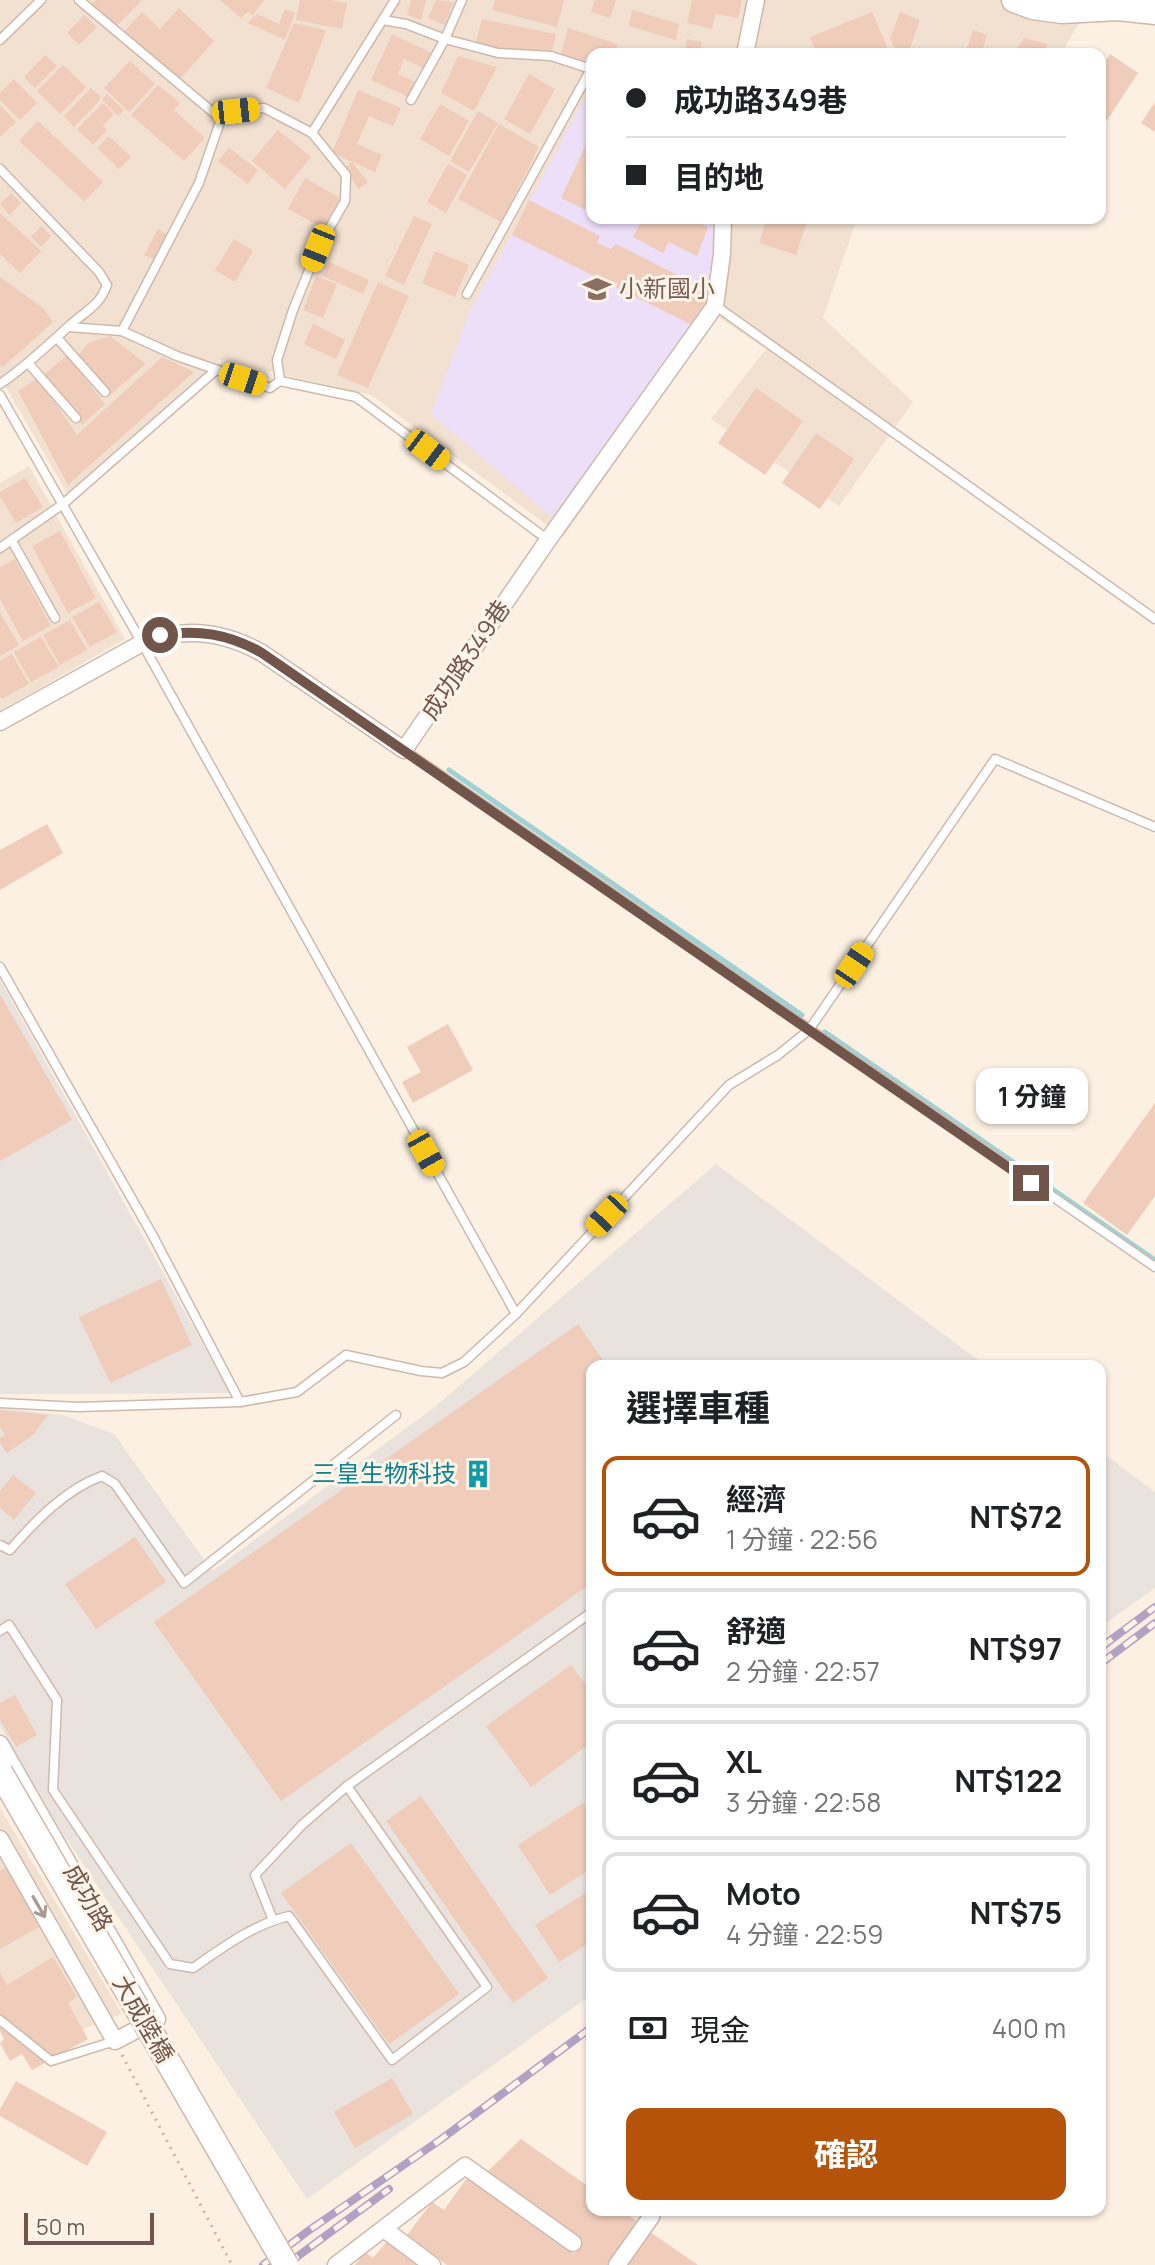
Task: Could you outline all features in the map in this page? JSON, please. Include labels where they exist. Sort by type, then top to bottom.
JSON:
[{"type":"main road","points":[[1014,0],[1033,7],[1062,11],[1118,8],[1155,12]]},
{"type":"main road","name":"大成陸橋","points":[[0,1772],[286,2265]]},
{"type":"street","points":[[746,48],[756,0]]},
{"type":"street","name":"成功路349巷","points":[[404,750],[548,540],[715,306],[723,224]]},
{"type":"street","points":[[0,722],[160,635],[205,632],[245,643],[294,673],[404,750]]},
{"type":"street","name":"成功路","points":[[0,1744],[157,2019],[115,2041],[0,1839]]},
{"type":"street","points":[[336,2265],[465,2166],[573,2243]]},
{"type":"street","points":[[617,2265],[651,2217]]},
{"type":"street","points":[[384,2229],[432,2265]]},
{"type":"lane","points":[[0,40],[41,0]]},
{"type":"lane","points":[[79,0],[221,119]]},
{"type":"lane","points":[[312,133],[395,0]]},
{"type":"lane","points":[[411,100],[445,39],[462,0]]},
{"type":"lane","points":[[383,20],[406,24],[445,39],[498,53],[551,56],[586,67]]},
{"type":"lane","points":[[467,294],[586,78]]},
{"type":"lane","points":[[122,331],[199,183],[221,119],[236,111],[264,108],[312,133],[346,175],[345,201],[318,248],[293,310],[277,360],[280,381]]},
{"type":"lane","points":[[0,169],[99,272],[107,285],[101,301],[29,364],[0,384]]},
{"type":"lane","points":[[715,306],[1155,619]]},
{"type":"lane","points":[[68,327],[122,331],[177,356],[270,388],[280,381],[356,397],[548,540]]},
{"type":"lane","points":[[58,339],[105,392]]},
{"type":"lane","points":[[29,364],[76,418]]},
{"type":"lane","points":[[0,548],[63,504],[216,370]]},
{"type":"lane","points":[[0,395],[142,643],[516,1314]]},
{"type":"lane","points":[[12,541],[55,618]]},
{"type":"lane","points":[[404,750],[1155,1267]]},
{"type":"lane","points":[[0,1403],[78,1407],[240,1402],[297,1392],[346,1355],[442,1373],[464,1362],[516,1314],[729,1085],[778,1055],[809,1030],[995,759],[1155,827]]},
{"type":"lane","points":[[0,967],[153,1236],[240,1402]]},
{"type":"lane","points":[[0,1545],[10,1550],[31,1526],[85,1482],[102,1476],[115,1484],[184,1583],[396,1415]]},
{"type":"lane","points":[[273,1920],[255,1875],[302,1825],[347,1786],[586,1616]]},
{"type":"lane","points":[[0,1631],[9,1625],[57,1700],[53,1790],[170,1964],[193,1968],[273,1920],[289,1916],[392,2060],[487,1987],[347,1786]]},
{"type":"lane","points":[[0,2020],[51,2061],[115,2041]]},
{"type":"path","points":[[115,2041],[232,2265]]},
{"type":"shaded area","points":[[0,0],[1080,0],[1090,4],[1064,48],[586,48],[586,224],[855,224],[823,318],[913,402],[839,506],[711,419],[766,349],[718,317],[563,537],[371,395],[219,360],[67,493],[0,377]]},
{"type":"shaded area","name":"小新國小","points":[[586,95],[586,224],[712,224],[715,275],[710,304],[552,517],[431,414],[470,311]]},
{"type":"shaded area","points":[[29,466],[125,639],[0,711],[0,483]]},
{"type":"shaded area","points":[[0,980],[230,1393],[0,1394]]},
{"type":"shaded area","points":[[716,1164],[978,1360],[586,1360],[586,1998],[307,2199],[63,1834],[0,1726],[0,1408],[63,1415],[114,1434],[212,1571],[435,1407]]},
{"type":"shaded area","points":[[1106,1455],[1155,1492],[1155,1588],[1106,1623]]},
{"type":"shaded area","points":[[0,1808],[122,2014],[63,2037],[0,1983]]},
{"type":"building","points":[[96,0],[142,0],[116,27],[92,4]]},
{"type":"building","points":[[220,0],[264,0],[253,15],[247,12],[241,18]]},
{"type":"building","points":[[300,0],[347,3],[342,29],[296,20]]},
{"type":"building","points":[[411,0],[426,0],[421,20],[407,15]]},
{"type":"building","points":[[436,0],[454,2],[444,25],[428,18]]},
{"type":"building","points":[[495,0],[564,0],[557,27],[492,10]]},
{"type":"building","points":[[595,0],[616,0],[610,18],[591,12]]},
{"type":"building","points":[[692,0],[742,0],[738,18],[715,14],[712,29],[687,23]]},
{"type":"building","points":[[179,8],[214,41],[178,81],[124,32],[142,12],[160,29]]},
{"type":"building","points":[[285,9],[295,13],[285,40],[248,23],[257,14],[279,24]]},
{"type":"building","points":[[632,10],[679,24],[676,40],[629,26]]},
{"type":"building","points":[[872,12],[887,48],[814,48],[810,37]]},
{"type":"building","points":[[900,12],[920,20],[910,48],[895,48],[890,39]]},
{"type":"building","points":[[84,15],[97,27],[79,45],[67,33]]},
{"type":"building","points":[[482,19],[556,34],[552,52],[498,50],[476,42]]},
{"type":"building","points":[[294,23],[326,30],[299,103],[266,88]]},
{"type":"building","points":[[568,28],[618,44],[616,48],[586,48],[586,61],[561,54]]},
{"type":"building","points":[[973,30],[987,35],[983,48],[967,48]]},
{"type":"building","points":[[392,34],[434,54],[427,70],[404,59],[398,74],[420,84],[413,99],[371,80]]},
{"type":"building","points":[[1024,38],[1048,44],[1045,48],[1017,48]]},
{"type":"building","points":[[687,39],[702,42],[701,48],[685,48]]},
{"type":"building","points":[[1110,54],[1138,73],[1106,122],[1106,60]]},
{"type":"building","points":[[45,55],[57,66],[35,88],[24,77]]},
{"type":"building","points":[[458,56],[497,67],[474,111],[441,93]]},
{"type":"building","points":[[130,61],[155,84],[129,112],[104,88]]},
{"type":"building","points":[[63,65],[86,87],[60,114],[37,91]]},
{"type":"building","points":[[529,74],[555,89],[530,134],[504,119]]},
{"type":"building","points":[[14,79],[37,103],[20,120],[0,100],[0,93]]},
{"type":"building","points":[[158,85],[180,103],[174,110],[205,138],[184,161],[131,115]]},
{"type":"building","points":[[91,88],[101,97],[100,100],[74,127],[64,116]]},
{"type":"building","points":[[358,90],[401,108],[393,126],[369,116],[357,144],[382,155],[375,172],[332,153]]},
{"type":"building","points":[[107,94],[124,110],[118,116],[102,100]]},
{"type":"building","points":[[1155,102],[1155,132],[1141,123]]},
{"type":"building","points":[[103,103],[114,114],[103,126],[107,130],[93,145],[77,129]]},
{"type":"building","points":[[440,104],[469,121],[449,156],[420,139]]},
{"type":"building","points":[[0,105],[16,122],[0,137]]},
{"type":"building","points":[[478,111],[498,123],[469,172],[450,161]]},
{"type":"building","points":[[38,121],[103,182],[84,201],[19,141]]},
{"type":"building","points":[[499,124],[539,147],[501,222],[458,199]]},
{"type":"building","points":[[278,130],[311,157],[285,189],[252,161]]},
{"type":"building","points":[[109,136],[131,157],[119,169],[97,148]]},
{"type":"building","points":[[586,145],[586,210],[561,198]]},
{"type":"building","points":[[229,148],[258,170],[248,184],[218,161]]},
{"type":"building","points":[[352,162],[368,182],[359,189],[344,169]]},
{"type":"building","points":[[448,164],[467,175],[446,213],[427,202]]},
{"type":"building","points":[[305,178],[340,198],[323,228],[288,209]]},
{"type":"building","points":[[11,193],[21,203],[10,215],[0,204]]},
{"type":"building","points":[[529,200],[600,236],[597,243],[611,249],[616,244],[711,292],[694,326],[512,235]]},
{"type":"building","points":[[0,213],[41,251],[20,273],[0,254]]},
{"type":"building","points":[[414,216],[432,224],[404,285],[385,276]]},
{"type":"building","points":[[640,224],[702,224],[708,227],[697,256],[669,242],[663,253],[633,237]]},
{"type":"building","points":[[765,224],[806,224],[796,255],[759,243]]},
{"type":"building","points":[[41,226],[51,236],[41,247],[31,237]]},
{"type":"building","points":[[158,229],[168,235],[155,260],[144,255]]},
{"type":"building","points":[[234,239],[253,251],[235,282],[215,270]]},
{"type":"building","points":[[435,251],[469,265],[455,297],[422,283]]},
{"type":"building","points":[[329,262],[369,280],[363,294],[323,276]]},
{"type":"building","points":[[316,276],[337,284],[323,318],[303,310]]},
{"type":"building","points":[[0,277],[43,308],[53,322],[2,368],[0,365]]},
{"type":"building","points":[[378,282],[409,296],[368,388],[337,375]]},
{"type":"building","points":[[313,324],[345,340],[336,359],[304,344]]},
{"type":"building","points":[[110,336],[146,364],[110,395],[79,355],[88,343]]},
{"type":"building","points":[[67,355],[105,404],[82,425],[45,374]]},
{"type":"building","points":[[162,357],[194,372],[68,485],[18,391],[38,378],[77,435]]},
{"type":"building","points":[[756,388],[803,421],[765,475],[718,443]]},
{"type":"building","points":[[816,433],[854,459],[820,509],[782,483]]},
{"type":"building","points":[[25,478],[43,507],[16,523],[0,492]]},
{"type":"building","points":[[60,531],[96,598],[68,613],[32,546]]},
{"type":"building","points":[[15,559],[51,626],[23,641],[0,599],[0,567]]},
{"type":"building","points":[[99,602],[117,632],[90,647],[72,617]]},
{"type":"building","points":[[0,613],[19,645],[0,656]]},
{"type":"building","points":[[70,620],[87,650],[60,665],[43,635]]},
{"type":"building","points":[[41,637],[59,667],[31,682],[14,652]]},
{"type":"building","points":[[12,654],[29,684],[2,699],[0,661]]},
{"type":"building","points":[[47,824],[63,853],[0,890],[0,850]]},
{"type":"building","points":[[0,994],[72,1120],[0,1161]]},
{"type":"building","points":[[448,1024],[473,1070],[413,1103],[402,1082],[421,1072],[407,1047]]},
{"type":"building","points":[[1155,1103],[1155,1196],[1127,1235],[1083,1203]]},
{"type":"building","points":[[161,1279],[192,1345],[110,1383],[79,1317]]},
{"type":"building","name":"三皇生物科技","points":[[578,1324],[603,1360],[586,1360],[586,1587],[281,1801],[154,1622]]},
{"type":"building","points":[[0,1410],[48,1415],[33,1435],[7,1453],[0,1443],[0,1438],[5,1435],[0,1427]]},
{"type":"building","points":[[13,1475],[36,1493],[14,1520],[0,1508],[0,1491]]},
{"type":"building","points":[[135,1537],[166,1582],[96,1629],[65,1584]]},
{"type":"building","points":[[571,1665],[586,1685],[586,1746],[531,1787],[486,1726]]},
{"type":"building","points":[[15,1695],[37,1735],[16,1747],[0,1720],[0,1703]]},
{"type":"building","points":[[421,1796],[548,1978],[513,2003],[386,1821]]},
{"type":"building","points":[[583,1803],[586,1808],[586,1872],[550,1895],[518,1845]]},
{"type":"building","points":[[351,1843],[459,1994],[389,2044],[281,1893]]},
{"type":"building","points":[[6,1867],[39,1927],[0,1949],[0,1871]]},
{"type":"building","points":[[586,1893],[586,1945],[559,1962],[535,1925]]},
{"type":"building","points":[[53,1957],[77,1997],[68,2003],[88,2039],[32,2070],[22,2054],[10,2061],[0,2043],[4,2039],[0,2031],[0,1973],[7,1985]]},
{"type":"building","points":[[392,2078],[413,2114],[355,2148],[334,2112]]},
{"type":"building","points":[[16,2081],[107,2132],[87,2166],[0,2116],[0,2109]]},
{"type":"building","points":[[521,2139],[586,2185],[586,2216],[629,2216],[639,2223],[609,2265],[447,2265],[407,2235],[432,2202],[444,2210],[467,2178],[574,2254],[583,2241],[487,2172]]},
{"type":"building","points":[[650,2232],[698,2265],[627,2265]]},
{"type":"building","points":[[389,2239],[425,2265],[355,2265],[365,2252],[373,2258]]},
{"type":"waterway","points":[[449,770],[802,1015]]},
{"type":"waterway","points":[[825,1032],[1155,1260]]},
{"type":"railway","points":[[1106,1644],[1155,1607]]},
{"type":"railway","points":[[1106,1660],[1155,1623]]},
{"type":"railway","points":[[263,2265],[440,2140],[586,2031]]},
{"type":"railway","points":[[286,2265],[389,2189]]},
{"type":"place","name":"小新國小","points":[[597,289]]},
{"type":"place","name":"三皇生物科技","points":[[478,1474]]},
{"type":"route","points":[[160,635],[205,632],[228,637],[245,643],[294,673],[1031,1183]]}]
